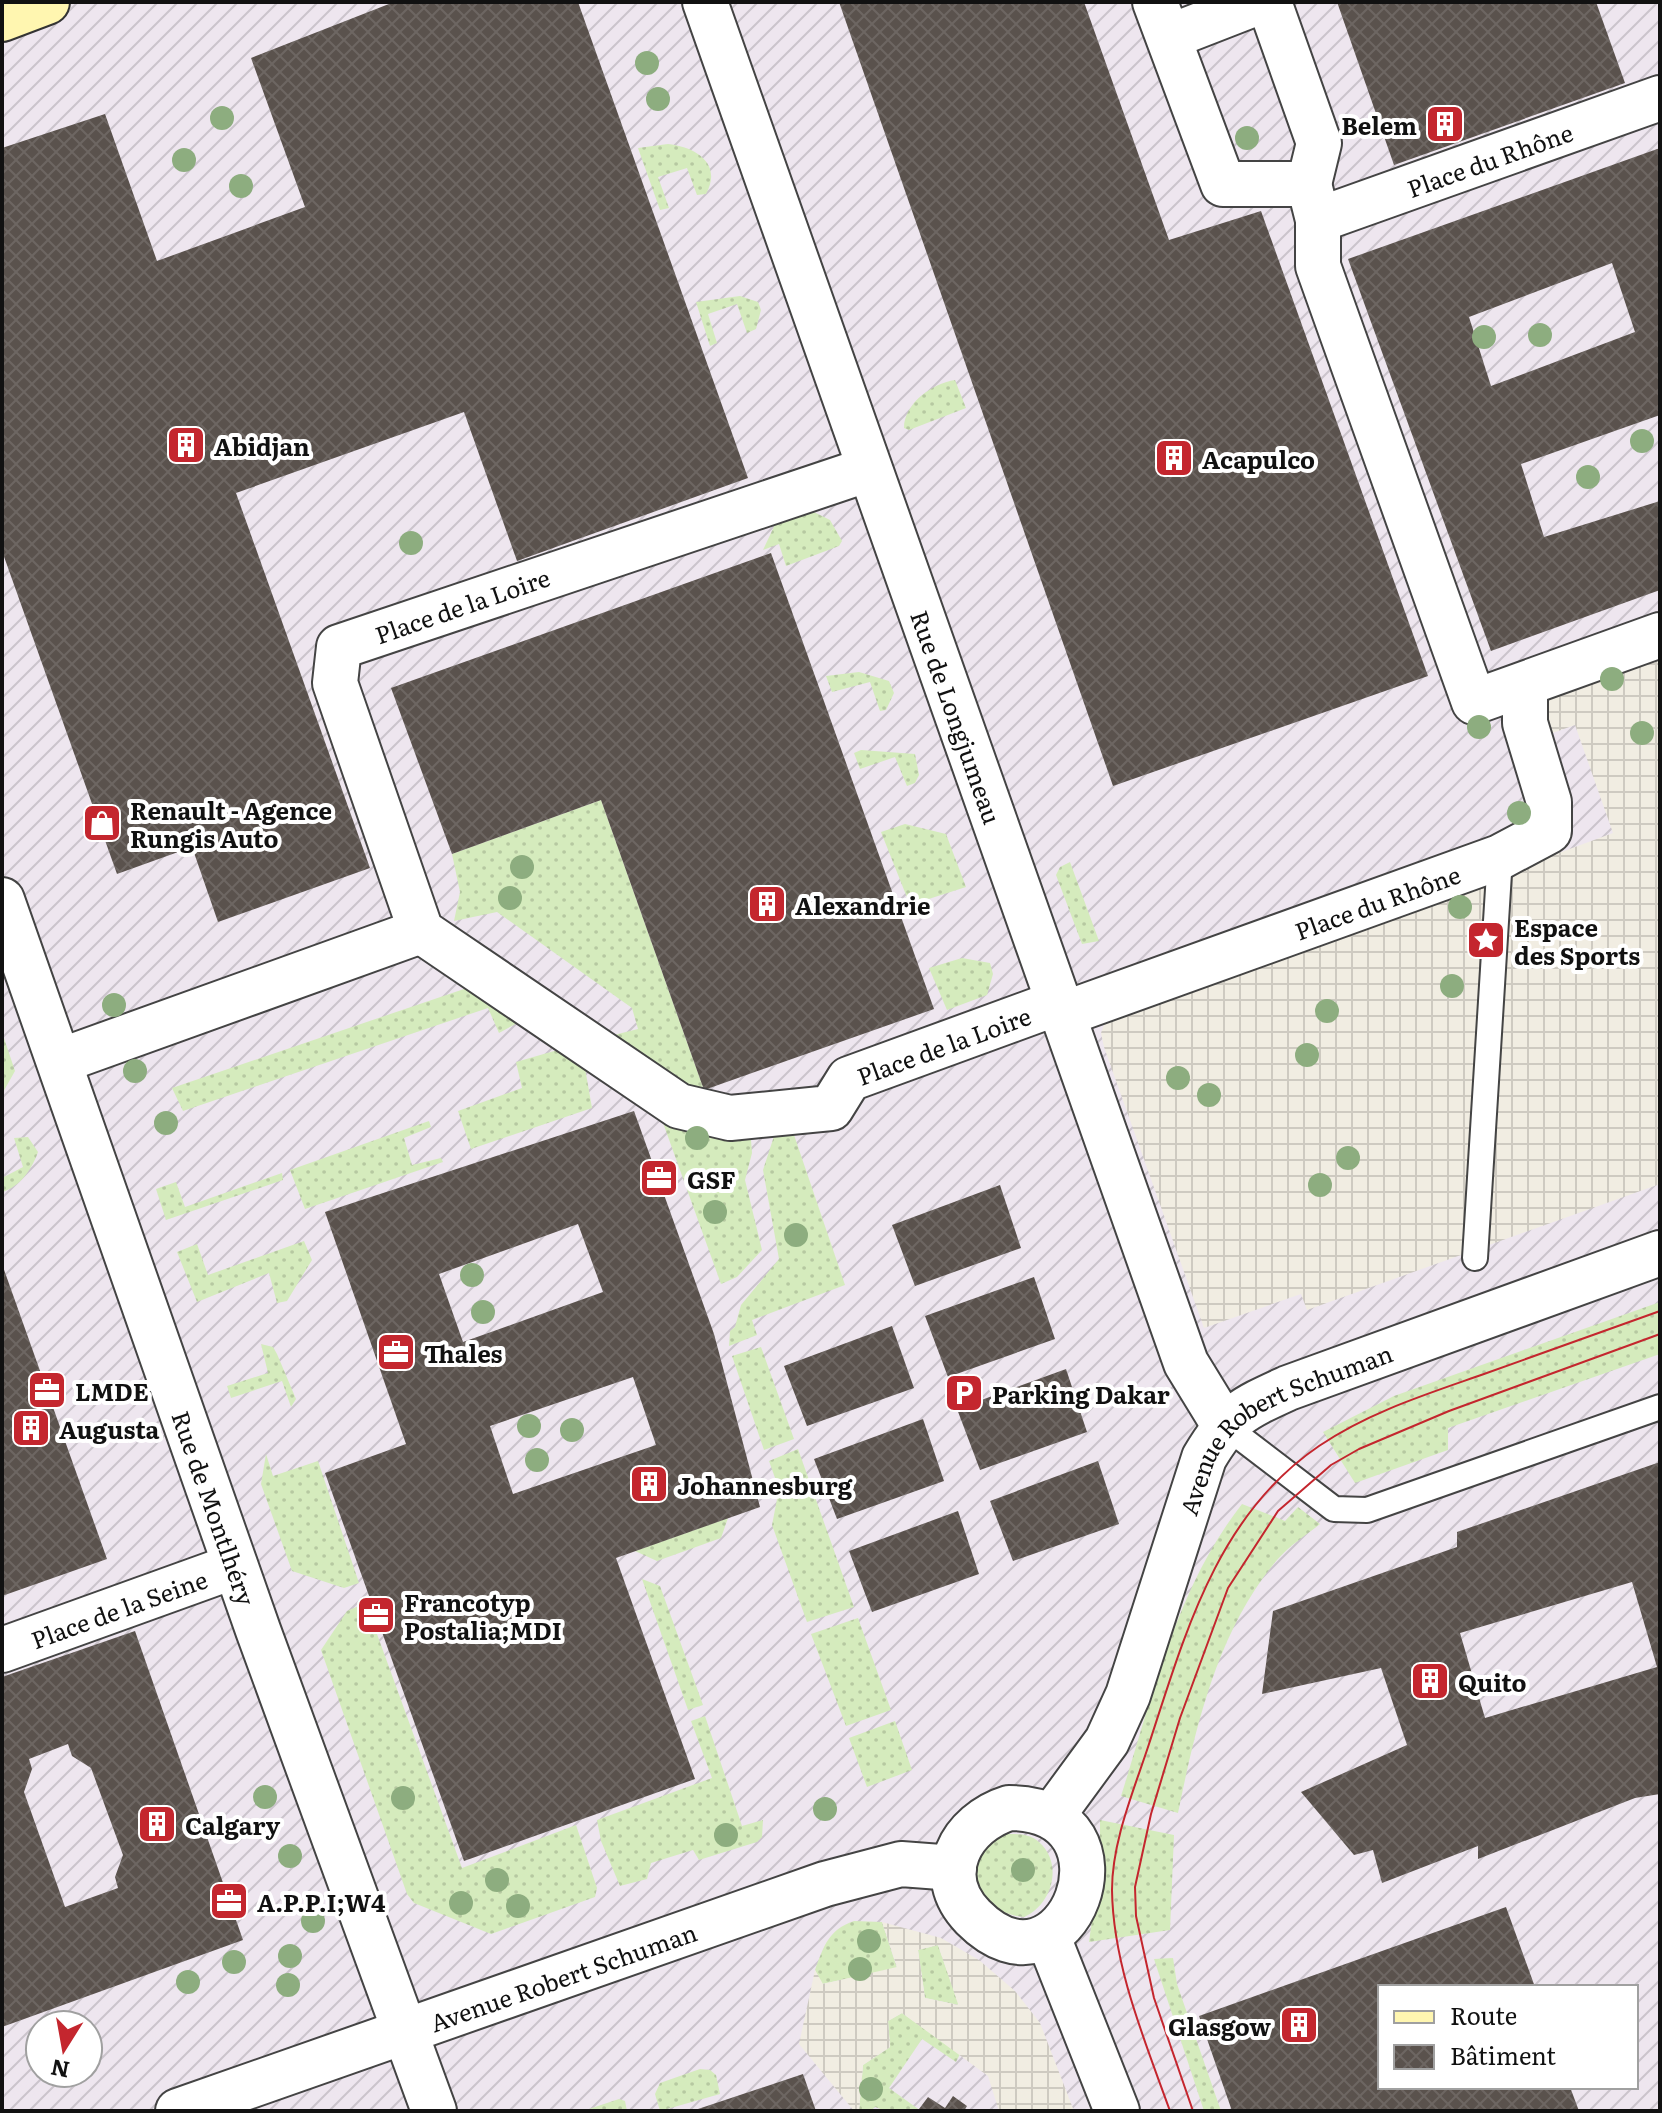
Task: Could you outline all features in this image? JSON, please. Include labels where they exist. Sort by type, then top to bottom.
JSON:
[{"type":"main road","points":[[2,19],[47,2]]},
{"type":"street","name":"Rue de Longjumeau","points":[[705,2],[1186,1363],[1224,1425]]},
{"type":"street","name":"Place du Rhône","points":[[1259,2],[1162,20],[1223,184],[1313,202],[1660,98]]},
{"type":"street","points":[[1269,2],[1319,143],[1313,202],[1318,266],[1474,702],[1660,635]]},
{"type":"street","name":"Place de la Loire","points":[[869,469],[339,647],[335,683],[421,931],[679,1106],[730,1118],[831,1108],[849,1079],[1059,1009]]},
{"type":"street","name":"Place du Rhône","points":[[1059,1009],[1500,857],[1549,831],[1549,802],[1525,723],[1525,685]]},
{"type":"street","name":"Rue de Montlhéry","points":[[2,900],[235,1566],[434,2111]]},
{"type":"street","points":[[60,1061],[421,931]]},
{"type":"street","name":"Avenue Robert Schuman","points":[[1052,1816],[1107,1741],[1128,1695],[1204,1458],[1224,1425],[1255,1403],[1288,1388],[1660,1253]]},
{"type":"street","name":"Place de la Seine","points":[[2,1650],[235,1566]]},
{"type":"street","points":[[1009,1808],[1032,1808],[1052,1816],[1069,1832],[1080,1853],[1084,1874],[1080,1898],[1068,1920],[1048,1937],[1026,1941],[1003,1937],[984,1928],[967,1911],[957,1891],[954,1868],[959,1848],[970,1828],[988,1815],[1009,1808]]},
{"type":"street","name":"Avenue Robert Schuman","points":[[178,2111],[825,1884],[901,1864],[954,1868]]},
{"type":"street","points":[[1048,1937],[1117,2111]]},
{"type":"lane","points":[[1475,1258],[1500,857]]},
{"type":"lane","points":[[1224,1425],[1334,1509],[1367,1510],[1660,1407]]},
{"type":"shaded area","points":[[2,2],[1660,2],[1660,2111],[2,2111]]},
{"type":"shaded area","name":"Espace des Sports","points":[[1660,646],[1660,1184],[1307,1310],[1301,1294],[1204,1328],[1104,1047],[1101,1033],[1106,1019],[1613,833],[1575,725],[1547,735],[1544,714],[1552,694]]},
{"type":"shaded area","points":[[882,1922],[941,1938],[979,1960],[1015,1991],[1040,2023],[1074,2111],[999,2111],[988,2076],[902,2013],[888,2021],[890,2047],[863,2065],[859,2111],[854,2111],[799,2044],[815,1970],[823,1984],[897,1967]],"holes":[[[938,1945],[958,2005],[925,1998],[918,1950]]]},
{"type":"green space","points":[[668,144],[688,149],[704,158],[709,165],[710,183],[706,194],[697,195],[687,168],[658,177],[669,208],[660,210],[638,148]]},
{"type":"green space","points":[[740,296],[758,302],[761,310],[756,329],[747,333],[737,304],[708,314],[717,343],[710,346],[696,302]]},
{"type":"green space","points":[[955,380],[966,408],[909,430],[904,428],[909,410],[921,396],[938,385]]},
{"type":"green space","points":[[810,510],[830,520],[842,541],[839,546],[786,566],[779,544],[763,550],[778,518]]},
{"type":"green space","points":[[859,672],[889,681],[894,693],[886,710],[880,711],[870,682],[832,692],[826,676]]},
{"type":"green space","points":[[861,750],[915,754],[919,775],[915,783],[907,786],[895,757],[860,769],[854,753]]},
{"type":"green space","points":[[601,800],[704,1090],[688,1091],[598,1039],[638,1029],[632,1008],[497,912],[454,921],[460,892],[452,854]]},
{"type":"green space","points":[[905,824],[946,834],[966,887],[910,905],[881,832]]},
{"type":"green space","points":[[1070,862],[1099,941],[1082,944],[1056,875],[1060,867]]},
{"type":"green space","points":[[962,958],[990,963],[993,974],[987,995],[947,1010],[929,968]]},
{"type":"green space","points":[[467,988],[521,1021],[499,1033],[488,1008],[183,1111],[172,1088]]},
{"type":"green space","points":[[2,1032],[15,1071],[2,1094]]},
{"type":"green space","points":[[561,1049],[585,1068],[592,1108],[471,1149],[458,1111],[522,1088],[516,1062]]},
{"type":"green space","points":[[658,1109],[750,1127],[752,1153],[745,1180],[762,1250],[737,1277],[721,1284]]},
{"type":"green space","points":[[429,1121],[431,1127],[404,1138],[412,1165],[441,1158],[443,1162],[305,1209],[290,1170]]},
{"type":"green space","points":[[777,1127],[792,1129],[845,1285],[752,1320],[757,1335],[729,1346],[730,1331],[735,1327],[741,1305],[779,1259],[763,1170]]},
{"type":"green space","points":[[28,1137],[38,1152],[20,1182],[2,1192],[2,1178],[23,1167],[14,1138]]},
{"type":"green space","points":[[282,1173],[283,1180],[166,1220],[156,1189],[176,1182],[185,1207]]},
{"type":"green space","points":[[304,1241],[312,1260],[287,1301],[277,1303],[269,1273],[197,1302],[177,1252],[197,1244],[208,1275]]},
{"type":"green space","points":[[1660,1302],[1660,1354],[1448,1428],[1448,1450],[1355,1483],[1323,1432],[1394,1396]]},
{"type":"green space","points":[[261,1344],[273,1347],[277,1354],[296,1399],[291,1407],[282,1381],[231,1398],[227,1386],[268,1373]]},
{"type":"green space","points":[[761,1347],[794,1439],[764,1450],[732,1356]]},
{"type":"green space","points":[[798,1449],[854,1607],[807,1622],[772,1525],[779,1489],[769,1461]]},
{"type":"green space","points":[[266,1454],[273,1476],[318,1461],[359,1583],[344,1588],[292,1571],[261,1484]]},
{"type":"green space","points":[[1242,1504],[1285,1521],[1298,1507],[1320,1524],[1277,1560],[1239,1617],[1212,1680],[1178,1813],[1121,1796],[1183,1607],[1219,1537]]},
{"type":"green space","points":[[728,1518],[721,1538],[657,1561],[635,1551]]},
{"type":"green space","points":[[642,1579],[660,1586],[703,1705],[688,1710]]},
{"type":"green space","points":[[363,1604],[369,1612],[462,1868],[576,1825],[597,1888],[595,1897],[491,1934],[414,1903],[407,1894],[321,1650],[347,1611]]},
{"type":"green space","points":[[858,1618],[891,1710],[846,1726],[811,1634]]},
{"type":"green space","points":[[705,1716],[742,1826],[763,1820],[762,1837],[757,1842],[699,1860],[693,1850],[651,1863],[647,1879],[620,1886],[601,1841],[597,1820],[712,1778],[691,1721]]},
{"type":"green space","points":[[895,1721],[912,1770],[867,1787],[849,1738]]},
{"type":"green space","points":[[1100,1820],[1174,1835],[1170,1930],[1089,1942],[1100,1860]]},
{"type":"green space","points":[[1002,1834],[1035,1839],[1047,1851],[1051,1861],[1053,1872],[1048,1894],[1034,1911],[1024,1917],[993,1906],[977,1884],[979,1858],[988,1845]]},
{"type":"green space","points":[[854,1921],[882,1922],[897,1968],[822,1984],[815,1970],[824,1946],[838,1929]]},
{"type":"green space","points":[[938,1945],[959,2005],[925,1998],[918,1950]]},
{"type":"green space","points":[[1173,1958],[1177,1984],[1221,2111],[1204,2111],[1154,1959]]},
{"type":"green space","points":[[902,2013],[960,2054],[956,2062],[922,2039],[889,2088],[921,2111],[886,2111],[875,2107],[870,2111],[859,2111],[863,2065],[890,2047],[888,2021]]},
{"type":"green space","points":[[700,2069],[710,2070],[716,2075],[720,2094],[660,2111],[655,2094],[660,2083]]},
{"type":"green space","points":[[619,2099],[625,2101],[627,2111],[583,2111]]},
{"type":"building","name":"Abidjan","points":[[394,2],[578,2],[748,478],[517,561],[464,412],[236,493],[370,868],[218,922],[192,847],[117,874],[2,551],[2,148],[105,114],[157,261],[305,207],[251,58]]},
{"type":"building","name":"Acapulco","points":[[839,2],[1084,2],[1169,240],[1261,211],[1428,676],[1113,786]]},
{"type":"building","name":"Belem","points":[[1337,2],[1596,2],[1625,83],[1394,165]]},
{"type":"building","points":[[1660,148],[1660,415],[1521,464],[1544,537],[1660,501],[1660,590],[1491,651],[1348,259]],"holes":[[[1612,263],[1635,332],[1491,386],[1469,317]]]},
{"type":"building","name":"Alexandrie","points":[[771,553],[934,1009],[704,1090],[601,800],[452,854],[391,688]]},
{"type":"building","name":"Johannesburg","points":[[634,1111],[714,1334],[760,1507],[616,1558],[695,1779],[464,1861],[325,1473],[406,1444],[325,1212]],"holes":[[[578,1224],[603,1292],[463,1342],[439,1274]],[[633,1377],[656,1445],[513,1494],[490,1426]]]},
{"type":"building","points":[[1000,1185],[1021,1248],[915,1286],[892,1225]]},
{"type":"building","name":"Augusta","points":[[2,1264],[107,1559],[2,1596]]},
{"type":"building","points":[[1034,1277],[1055,1339],[948,1377],[925,1316]]},
{"type":"building","points":[[892,1326],[914,1388],[807,1426],[784,1366]]},
{"type":"building","points":[[1066,1369],[1087,1432],[980,1470],[957,1409]]},
{"type":"building","points":[[923,1419],[944,1481],[837,1519],[814,1459]]},
{"type":"building","points":[[1098,1461],[1119,1524],[1013,1561],[990,1501]]},
{"type":"building","name":"Quito","points":[[1660,1462],[1660,1794],[1635,1798],[1478,1859],[1478,1846],[1382,1883],[1373,1850],[1354,1855],[1301,1792],[1407,1745],[1381,1668],[1262,1694],[1273,1611],[1457,1547],[1457,1532]],"holes":[[[1632,1582],[1657,1667],[1485,1718],[1460,1633]]]},
{"type":"building","points":[[958,1511],[979,1574],[872,1612],[849,1551]]},
{"type":"building","name":"Calgary","points":[[135,1631],[243,1940],[52,2009],[24,2009],[24,2019],[2,2027],[2,1677]],"holes":[[[68,1744],[72,1756],[91,1768],[123,1855],[115,1877],[118,1888],[65,1907],[24,1792],[32,1769],[29,1759]]]},
{"type":"building","name":"Glasgow","points":[[1506,1907],[1534,1985],[1378,1985],[1378,2089],[1571,2089],[1579,2111],[1232,2111],[1199,2016]]},
{"type":"building","points":[[803,2074],[816,2111],[695,2111],[695,2110]]},
{"type":"building","points":[[953,2096],[967,2106],[964,2111],[919,2109],[928,2097],[945,2108]]},
{"type":"tram line","points":[[1170,2111],[1124,1975],[1114,1918],[1113,1872],[1125,1816],[1176,1661],[1209,1580],[1230,1542],[1254,1506],[1284,1474],[1319,1446],[1358,1423],[1420,1397],[1660,1311]]},
{"type":"tram line","points":[[1193,2111],[1154,1998],[1136,1916],[1135,1887],[1151,1814],[1180,1718],[1228,1588],[1278,1511],[1331,1465],[1359,1449],[1449,1411],[1660,1334]]},
{"type":"place","name":"Belem","points":[[1445,124]]},
{"type":"place","name":"Abidjan","points":[[186,445]]},
{"type":"place","name":"Acapulco","points":[[1174,458]]},
{"type":"place","name":"Renault - Agence Rungis Auto","points":[[102,823]]},
{"type":"place","name":"Alexandrie","points":[[767,904]]},
{"type":"place","name":"Espace des Sports","points":[[1486,940]]},
{"type":"place","name":"GSF","points":[[659,1178]]},
{"type":"place","name":"Thales","points":[[396,1352]]},
{"type":"place","name":"LMDE","points":[[47,1390]]},
{"type":"place","name":"Parking Dakar","points":[[964,1393]]},
{"type":"place","name":"Augusta","points":[[31,1428]]},
{"type":"place","name":"Johannesburg","points":[[649,1484]]},
{"type":"place","name":"Francotyp Postalia;MDI","points":[[376,1615]]},
{"type":"place","name":"Quito","points":[[1430,1681]]},
{"type":"place","name":"Calgary","points":[[157,1824]]},
{"type":"place","name":"A.P.P.I;W4","points":[[229,1901]]},
{"type":"place","name":"Glasgow","points":[[1299,2025]]}]
